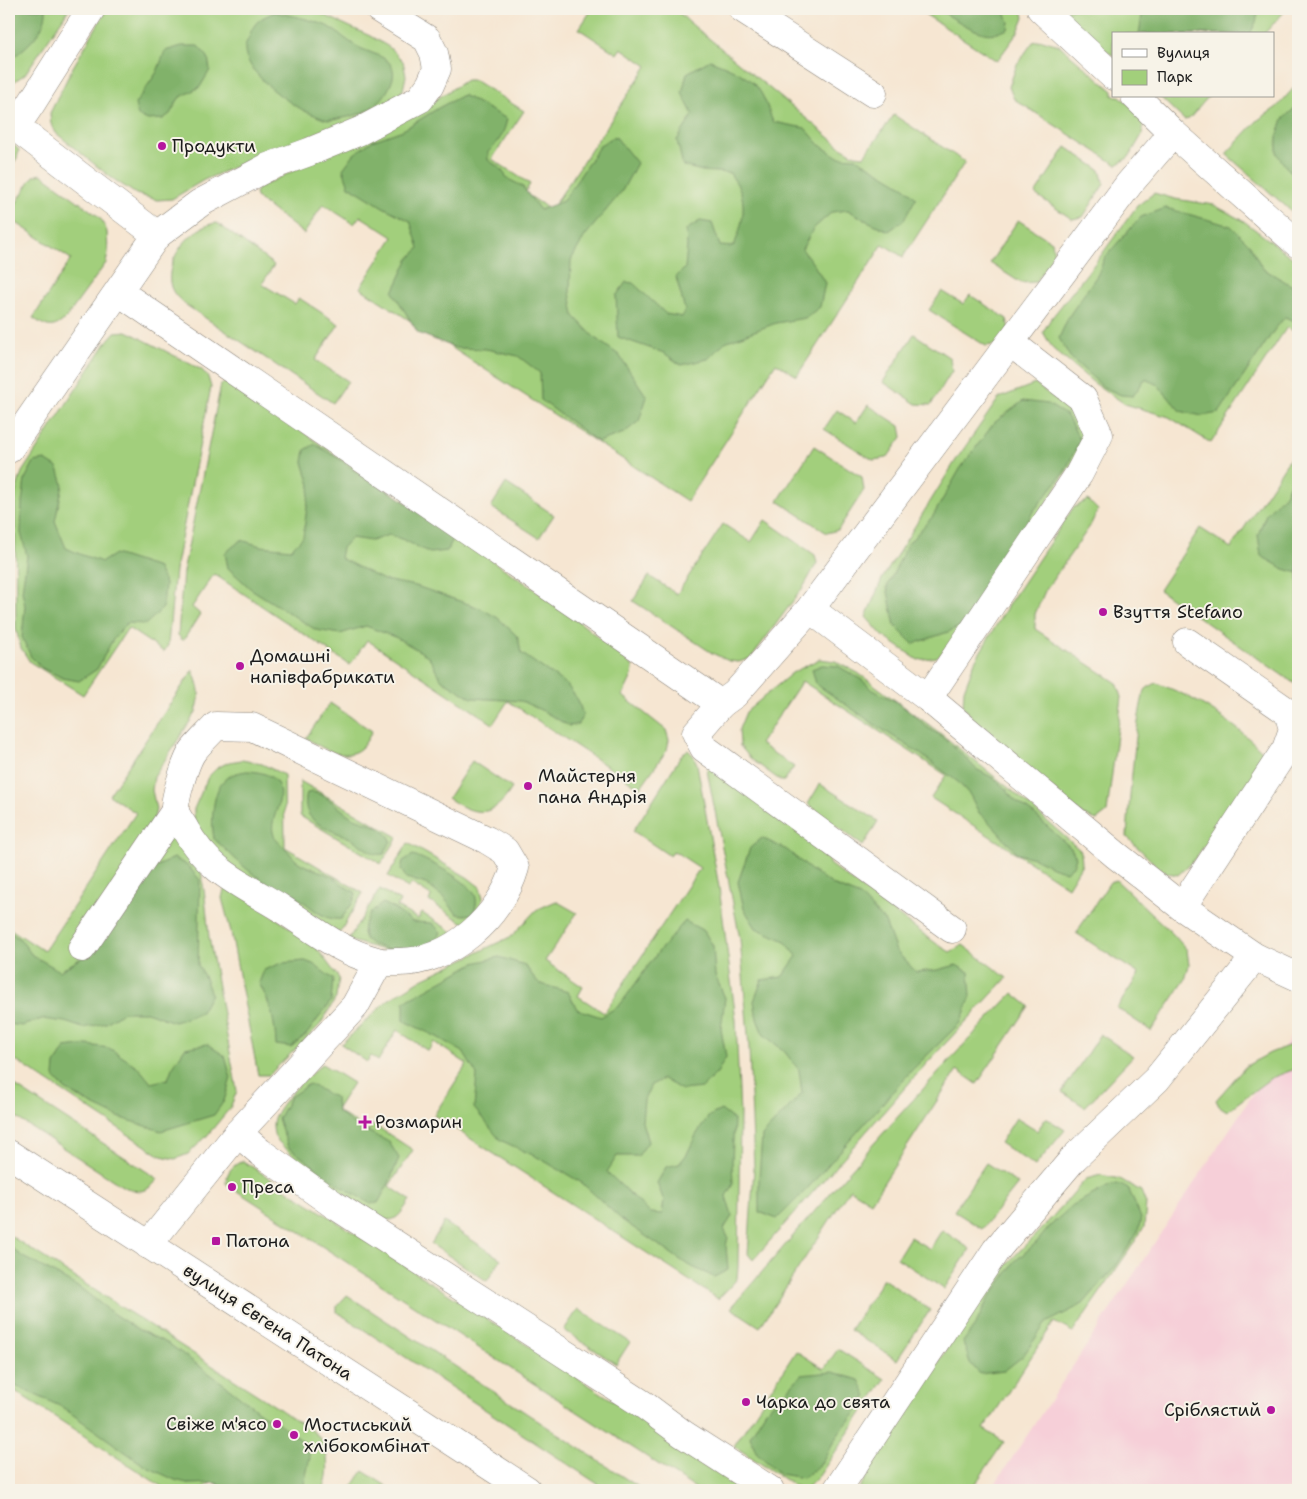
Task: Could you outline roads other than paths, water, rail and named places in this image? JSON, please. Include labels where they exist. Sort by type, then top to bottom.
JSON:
[{"type":"main road","points":[[91,9],[31,104],[12,124],[157,235]]},
{"type":"main road","points":[[9,449],[157,235],[200,204],[268,168],[360,131],[420,99],[430,85],[437,69],[434,54],[427,39],[379,9]]},
{"type":"main road","points":[[743,9],[873,93]]},
{"type":"main road","points":[[1041,9],[1112,75]]},
{"type":"main road","points":[[1137,98],[1298,244]]},
{"type":"main road","points":[[952,929],[704,748],[696,733],[721,704],[735,694],[810,609],[1129,184],[1173,132]]},
{"type":"main road","points":[[118,292],[721,704]]},
{"type":"main road","points":[[928,698],[1079,474],[1099,435],[1083,398],[1011,343]]},
{"type":"main road","points":[[810,609],[928,698],[1116,855],[1182,907],[1255,957],[1298,977]]},
{"type":"main road","points":[[1182,907],[1286,749],[1293,729],[1288,712],[1186,642]]},
{"type":"main road","points":[[82,948],[175,811],[179,785],[192,753],[216,726],[252,727],[487,840],[505,851],[515,868],[510,883],[498,904],[484,922],[459,942],[438,954],[410,963],[379,962],[337,946],[240,885],[207,860],[191,840],[175,811]]},
{"type":"main road","points":[[837,1490],[996,1250],[1074,1158],[1157,1079],[1255,957]]},
{"type":"main road","points":[[148,1244],[238,1132],[355,1006],[379,962]]},
{"type":"main road","points":[[238,1132],[260,1152],[333,1204],[644,1405],[682,1434],[770,1490]]},
{"type":"main road","name":"вулиця Євгена Патона","points":[[9,1154],[527,1490]]},
{"type":"place","name":"Продукти","points":[[162,146]]},
{"type":"place","name":"Взуття Stefano","points":[[1103,612]]},
{"type":"place","name":"Домашні напівфабрикати","points":[[240,666]]},
{"type":"place","name":"Майстерня пана Андрія","points":[[528,786]]},
{"type":"place","name":"Розмарин","points":[[365,1122]]},
{"type":"place","name":"Преса","points":[[232,1187]]},
{"type":"place","name":"Патона","points":[[216,1241]]},
{"type":"place","name":"Чарка до свята","points":[[746,1402]]},
{"type":"place","name":"Сріблястий","points":[[1271,1410]]},
{"type":"place","name":"Свіже м'ясо","points":[[277,1424]]},
{"type":"place","name":"Мостиський хлібокомбінат","points":[[294,1435]]}]
